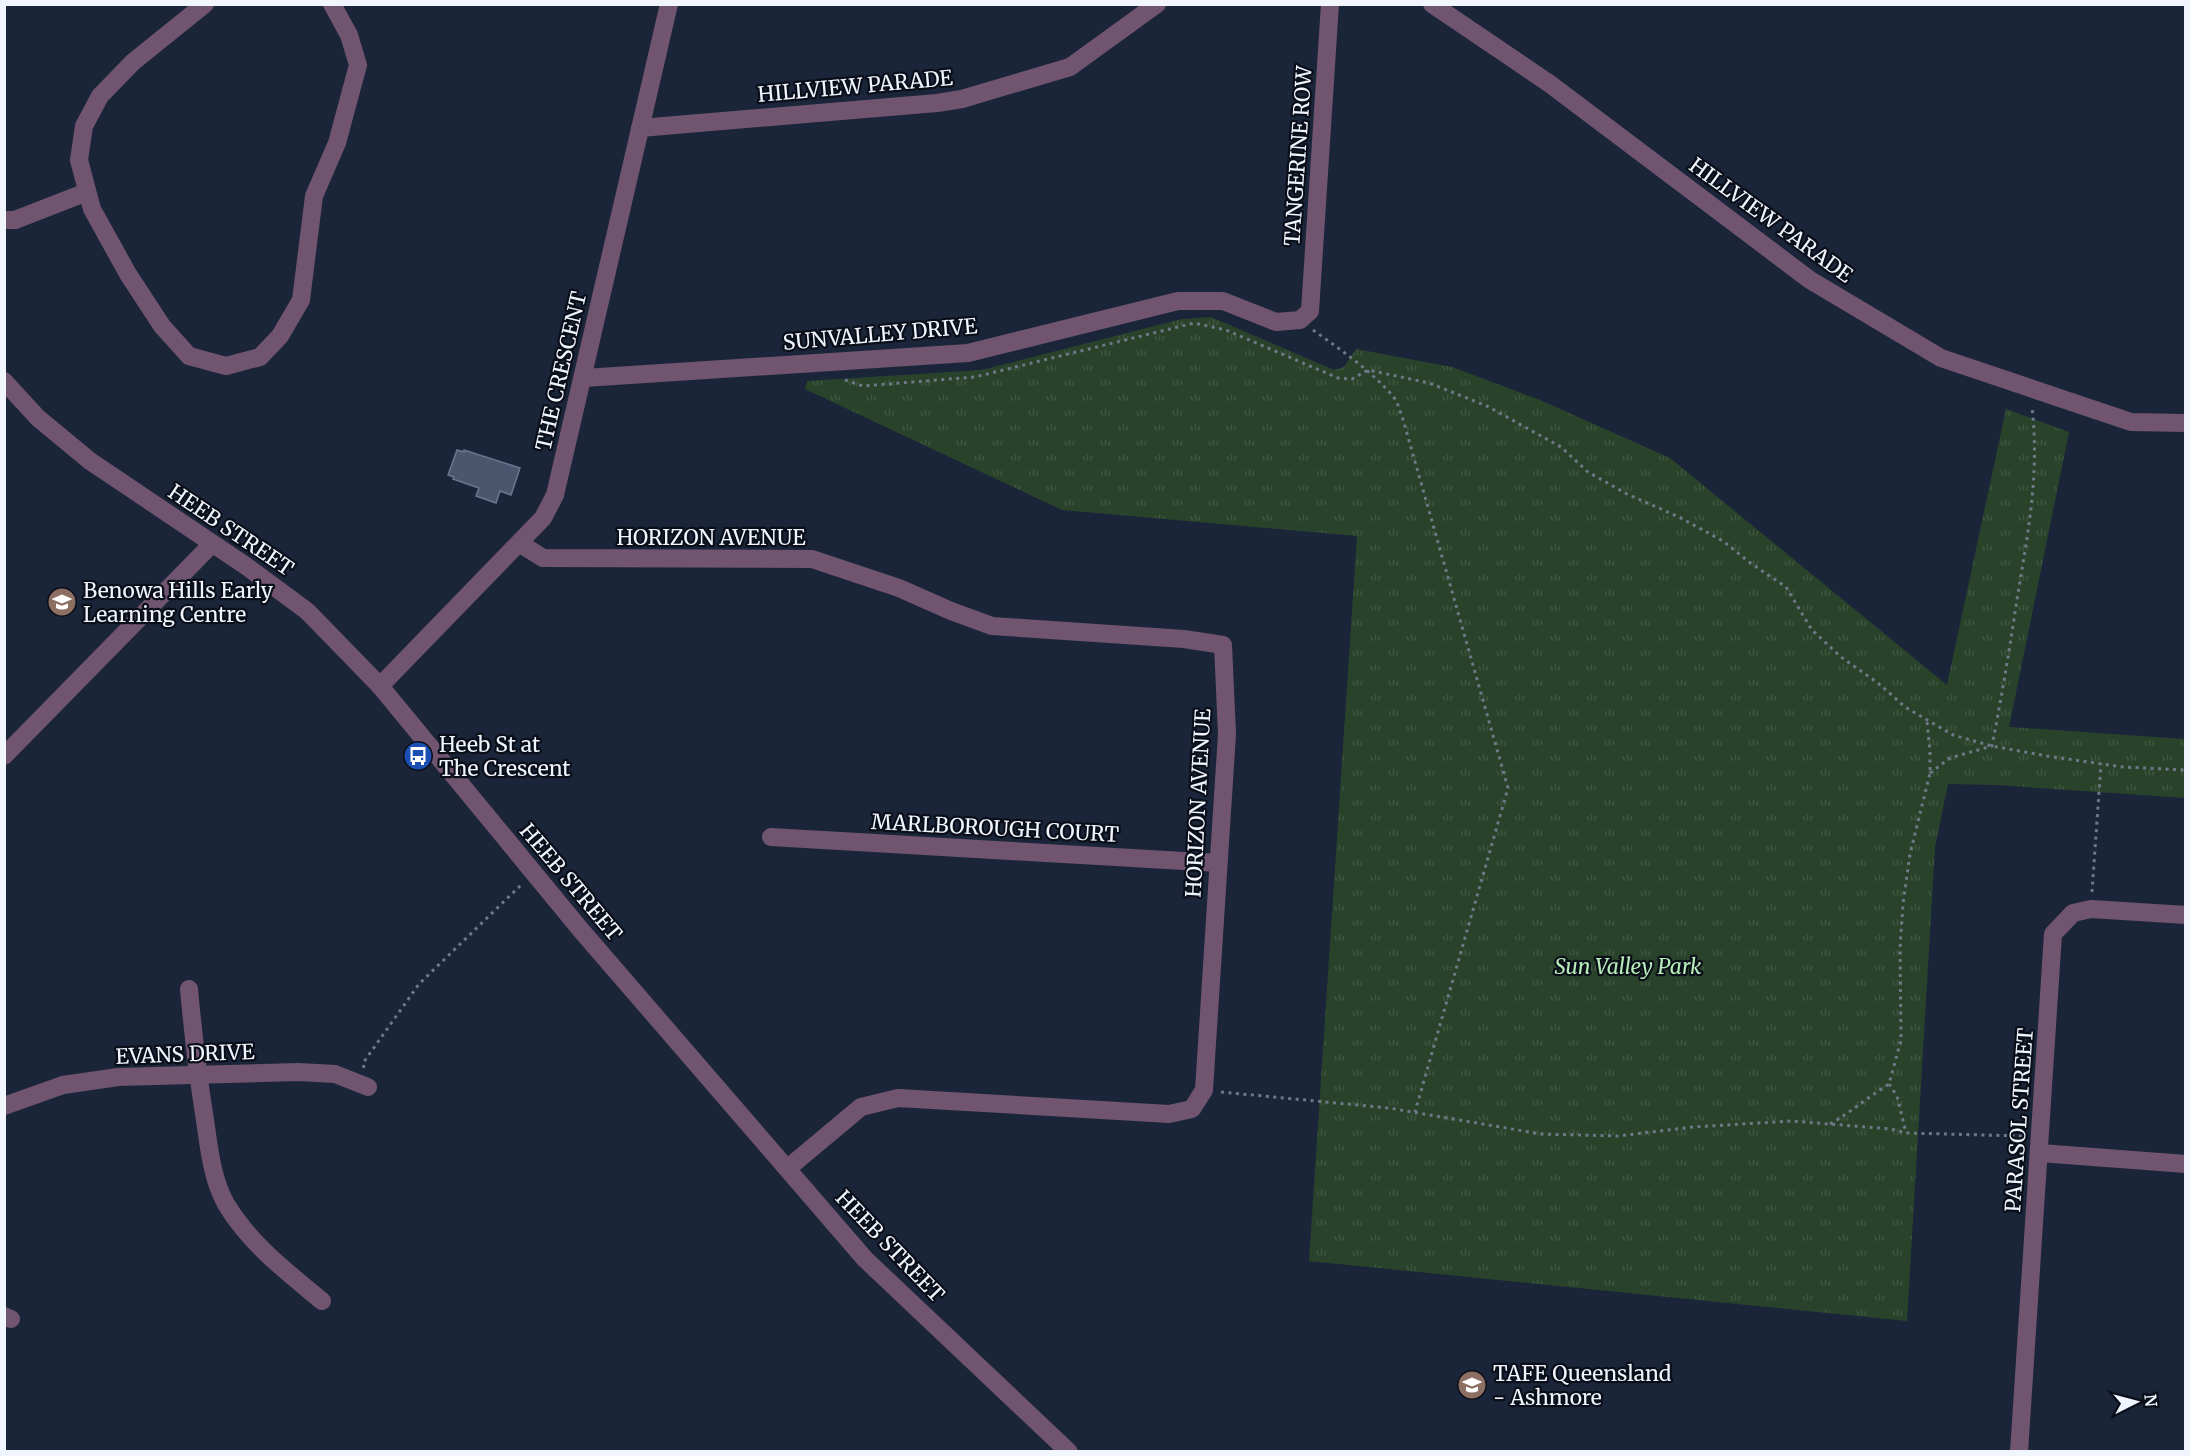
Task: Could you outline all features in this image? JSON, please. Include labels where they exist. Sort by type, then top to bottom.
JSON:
[{"type":"street","points":[[205,4],[133,62],[100,96],[84,126],[79,160],[92,209],[128,274],[162,326],[189,356],[226,366],[260,357],[280,336],[301,300],[314,196],[337,143],[358,65],[349,35],[332,4]]},
{"type":"street","name":"THE CRESCENT","points":[[380,686],[543,518],[555,495],[669,4]]},
{"type":"street","name":"HILLVIEW PARADE","points":[[640,128],[938,103],[962,99],[1070,68],[1157,4]]},
{"type":"street","name":"TANGERINE ROW","points":[[1305,315],[1330,4]]},
{"type":"street","name":"HILLVIEW PARADE","points":[[1432,4],[1550,84],[1810,280],[1941,358],[2132,422],[2186,423]]},
{"type":"street","points":[[4,220],[15,220],[87,192]]},
{"type":"street","name":"SUNVALLEY DRIVE","points":[[584,378],[968,353],[1178,301],[1223,301],[1276,322],[1305,315]]},
{"type":"street","name":"HEEB STREET","points":[[4,381],[38,418],[90,461],[282,591],[307,611],[380,686],[533,872],[866,1259],[1069,1452]]},
{"type":"street","name":"HORIZON AVENUE","points":[[519,543],[543,558],[553,559],[812,559],[899,588],[992,626],[1184,639],[1223,645],[1227,734],[1204,1090]]},
{"type":"street","points":[[4,756],[212,544]]},
{"type":"street","name":"MARLBOROUGH COURT","points":[[771,837],[1218,863]]},
{"type":"street","name":"PARASOL STREET","points":[[2019,1452],[2053,934],[2073,913],[2091,909],[2186,915]]},
{"type":"street","points":[[189,989],[198,1075],[215,1175],[226,1203],[260,1248],[322,1301]]},
{"type":"street","name":"EVANS DRIVE","points":[[4,1106],[63,1085],[118,1077],[298,1072],[335,1074],[368,1087]]},
{"type":"street","points":[[788,1168],[861,1107],[898,1098],[1169,1114],[1192,1109],[1204,1090]]},
{"type":"street","points":[[2040,1144],[2186,1164]]},
{"type":"path","points":[[1305,315],[1368,370],[1393,396],[1402,416],[1508,788],[1416,1112]]},
{"type":"path","points":[[842,378],[863,386],[975,377],[1194,323],[1226,330],[1338,378],[1352,379],[1368,370],[1428,382],[1488,406],[1561,447],[1588,472],[1627,494],[1679,517],[1723,541],[1786,587],[1812,630],[1841,657],[1927,722],[1953,735],[1992,746],[2101,763],[2186,770]]},
{"type":"path","points":[[1992,746],[2013,636],[2034,500],[2035,430],[2032,402],[2037,390]]},
{"type":"path","points":[[1829,1124],[1852,1111],[1889,1084],[1901,1040],[1902,904],[1910,854],[1930,772],[1927,722]]},
{"type":"path","points":[[1930,772],[1950,758],[1992,746]]},
{"type":"path","points":[[2091,909],[2101,763]]},
{"type":"path","points":[[368,1087],[363,1063],[419,984],[533,872]]},
{"type":"path","points":[[1889,1084],[1897,1096],[1906,1133]]},
{"type":"path","points":[[1204,1090],[1330,1101],[1416,1112],[1541,1134],[1618,1136],[1693,1127],[1792,1121],[2040,1144]]},
{"type":"green space","name":"Sun Valley Park","points":[[1211,317],[1334,370],[1344,367],[1356,349],[1452,367],[1540,400],[1670,458],[1947,685],[2006,409],[2069,432],[2009,727],[2185,739],[2185,798],[1997,785],[1948,784],[1935,847],[1907,1321],[1309,1261],[1357,536],[1062,510],[805,389],[807,381],[982,370],[1182,319]]},
{"type":"building","points":[[457,450],[464,452],[464,450],[520,468],[511,495],[500,491],[496,503],[476,496],[479,488],[448,475]]},
{"type":"place","name":"Benowa Hills Early Learning Centre","points":[[62,602]]},
{"type":"place","name":"Heeb St at The Crescent","points":[[418,756]]},
{"type":"place","name":"TAFE Queensland - Ashmore","points":[[1472,1385]]}]
